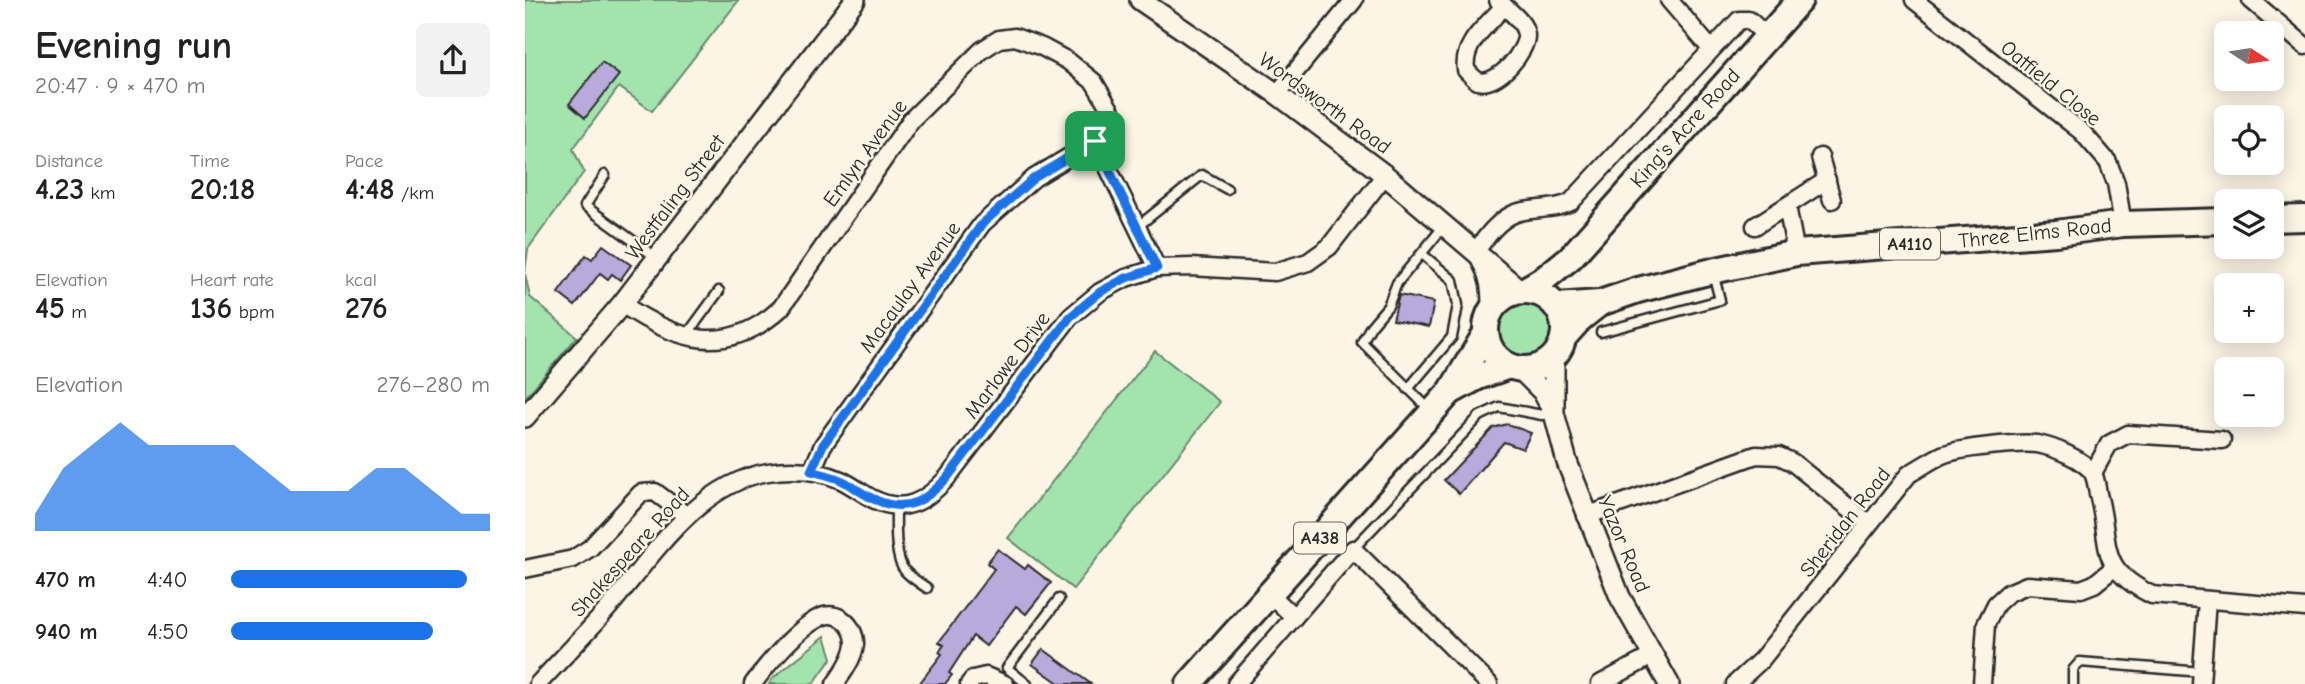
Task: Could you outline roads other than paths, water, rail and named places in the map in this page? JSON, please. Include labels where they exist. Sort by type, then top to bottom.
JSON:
[{"type":"main road","name":"King's Acre Road","points":[[1522,291],[1545,278],[1571,257],[1799,0]]},
{"type":"main road","points":[[2284,219],[2305,218]]},
{"type":"main road","name":"Three Elms Road","points":[[1555,304],[1600,303],[1638,290],[1795,253],[2056,233],[2123,224],[2214,221]]},
{"type":"main road","name":"King's Acre Road","points":[[1555,304],[1559,279],[1571,257]]},
{"type":"main road","points":[[1492,308],[1501,298],[1522,291],[1540,293],[1555,304],[1562,318],[1558,347]]},
{"type":"main road","name":"Three Elms Road","points":[[1558,347],[1581,318],[1600,303]]},
{"type":"main road","name":"A438","points":[[1189,684],[1451,391],[1486,333],[1487,319],[1492,308]]},
{"type":"main road","points":[[1486,333],[1492,352],[1515,367]]},
{"type":"main road","name":"A438","points":[[1451,391],[1478,377],[1515,367],[1539,366],[1558,347]]},
{"type":"street","name":"Westfaling Street","points":[[526,414],[622,304],[855,0]]},
{"type":"street","name":"Wordsworth Road","points":[[1140,0],[1277,94],[1385,175],[1522,291]]},
{"type":"street","points":[[1277,94],[1354,0]]},
{"type":"street","points":[[1669,0],[1711,49]]},
{"type":"street","name":"Oatfield Close","points":[[1913,0],[2083,132],[2108,162],[2116,183],[2123,224]]},
{"type":"street","points":[[2251,0],[2305,46]]},
{"type":"street","points":[[1501,3],[1522,25],[1526,34],[1523,48],[1499,78],[1478,81],[1466,70],[1464,58],[1468,46],[1501,3]]},
{"type":"street","points":[[1476,251],[1501,222],[1516,213],[1563,206],[1571,202],[1739,20],[1749,20],[1767,36]]},
{"type":"street","name":"Emlyn Avenue","points":[[622,304],[648,322],[673,333],[703,339],[735,336],[767,320],[781,308],[911,120],[982,50],[999,39],[1015,37],[1042,47],[1068,61],[1094,82],[1111,111],[1106,131],[1095,141]]},
{"type":"street","points":[[1095,141],[1157,268]]},
{"type":"street","name":"Macaulay Avenue","points":[[811,471],[823,445],[982,224],[1034,178],[1095,141]]},
{"type":"street","points":[[1820,157],[1832,200]]},
{"type":"street","name":"Marlowe Drive","points":[[896,506],[918,503],[933,493],[1070,317],[1100,292],[1126,278],[1157,268],[1191,267],[1275,272],[1308,262],[1329,247],[1385,175]]},
{"type":"street","points":[[1755,226],[1827,180]]},
{"type":"street","points":[[1787,206],[1795,253]]},
{"type":"street","name":"Wordsworth Road","points":[[1476,251],[1489,273],[1493,287],[1492,308]]},
{"type":"street","name":"Yazor Road","points":[[1554,413],[1558,347]]},
{"type":"street","name":"Yazor Road","points":[[1515,367],[1542,392],[1554,413],[1567,462],[1586,516],[1620,597],[1669,684]]},
{"type":"street","points":[[2222,440],[2128,434],[2109,444],[2093,473],[2101,505],[2106,550],[2115,567],[2133,586],[2153,595],[2305,608]]},
{"type":"street","name":"Sheridan Road","points":[[1735,684],[1761,660],[1909,474],[1943,455],[1972,448],[2036,444],[2069,454],[2093,473]]},
{"type":"street","points":[[1586,516],[1756,455],[1779,456],[1792,462],[1868,523]]},
{"type":"street","points":[[811,471],[841,480],[876,500],[896,506]]},
{"type":"street","name":"Shakespeare Road","points":[[538,684],[596,622],[687,516],[709,497],[732,483],[767,472],[811,471]]},
{"type":"street","points":[[525,569],[573,559],[590,548],[641,493],[655,492],[687,516]]},
{"type":"street","points":[[1236,684],[1353,549],[1489,684]]},
{"type":"street","points":[[1982,684],[1986,624],[1996,604],[2008,593],[2027,585],[2081,589],[2094,584],[2115,567]]},
{"type":"street","points":[[1270,594],[1294,617]]},
{"type":"street","points":[[2201,678],[2207,600]]},
{"type":"street","points":[[753,684],[790,641],[820,617],[833,615],[845,620],[853,632],[855,645],[846,669],[835,684]]},
{"type":"street","points":[[1600,684],[1652,656]]},
{"type":"street","points":[[969,684],[973,679],[986,676],[1005,684]]},
{"type":"lane","points":[[605,174],[585,206],[657,258]]},
{"type":"lane","points":[[1137,227],[1202,175],[1227,189]]},
{"type":"lane","points":[[1432,412],[1362,342],[1388,306],[1397,283],[1445,225]]},
{"type":"lane","points":[[1408,389],[1452,337],[1458,305],[1453,281],[1422,254]]},
{"type":"lane","points":[[1601,332],[1720,300],[1713,271]]},
{"type":"lane","points":[[686,337],[719,291]]},
{"type":"lane","points":[[1353,549],[1480,416],[1499,407],[1542,415],[1554,413]]},
{"type":"lane","points":[[896,506],[897,544],[901,565],[905,572],[927,588]]},
{"type":"lane","points":[[1027,684],[1007,668],[1059,598]]},
{"type":"lane","points":[[2073,684],[2073,670],[2080,663],[2201,678]]}]
